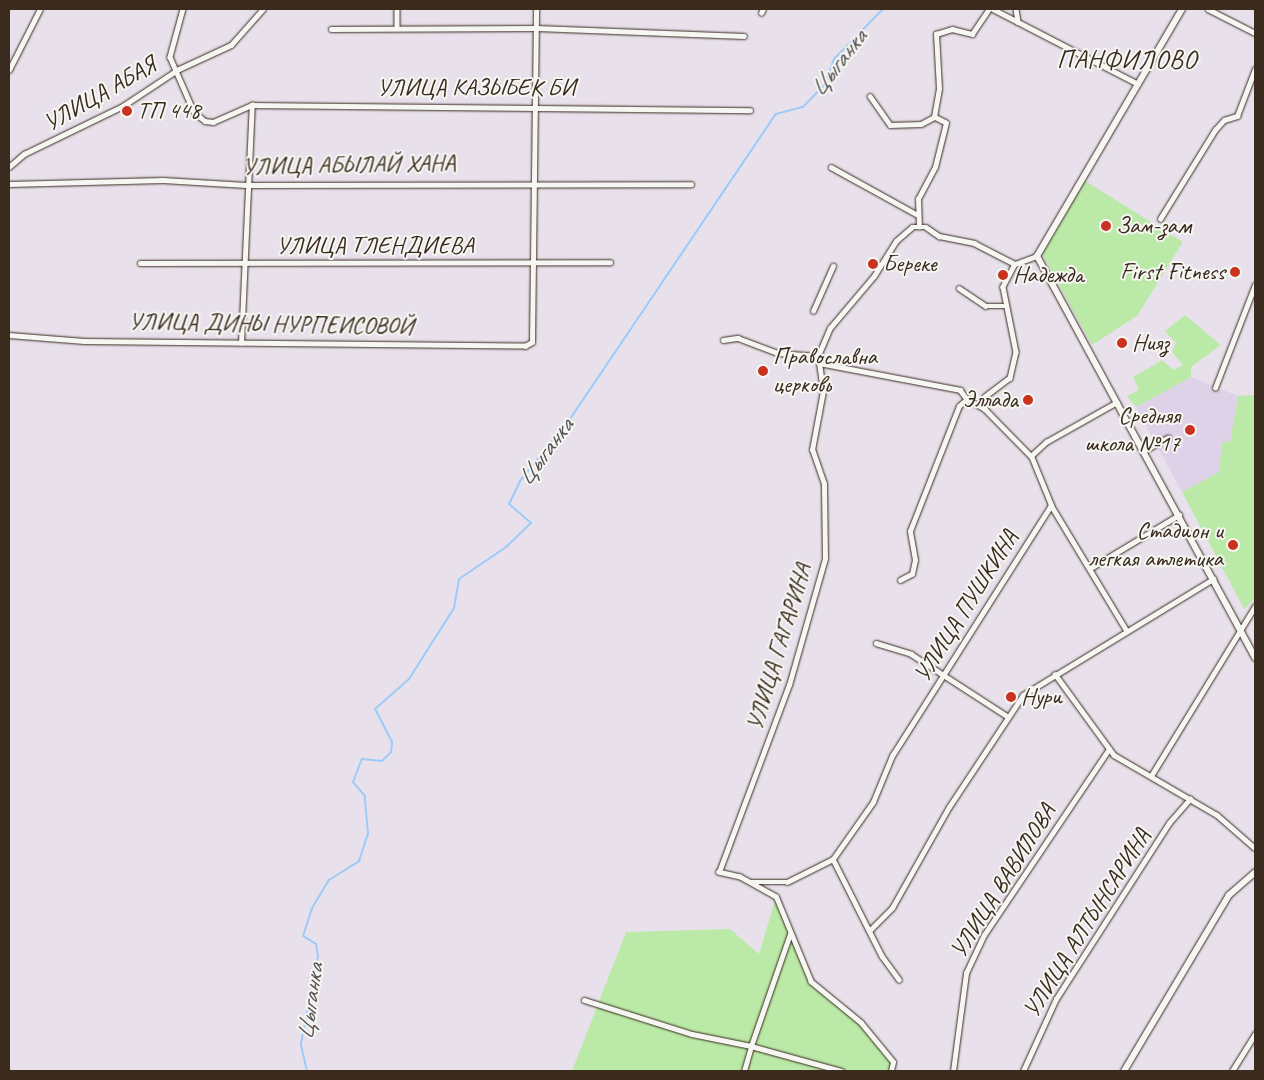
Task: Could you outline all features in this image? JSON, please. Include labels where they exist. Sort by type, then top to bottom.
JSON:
[{"type":"street","points":[[9,70],[40,9]]},
{"type":"street","name":"УЛИЦА АБАЯ","points":[[9,167],[24,154],[116,110],[179,69],[170,57],[183,9]]},
{"type":"street","points":[[179,69],[232,45],[263,9]]},
{"type":"street","points":[[396,9],[397,28]]},
{"type":"street","points":[[532,263],[536,106],[536,9]]},
{"type":"street","points":[[934,117],[939,89],[936,34],[952,29],[972,34],[991,9],[1138,84]]},
{"type":"street","points":[[1016,9],[1018,22]]},
{"type":"street","points":[[975,402],[985,397],[1010,378],[1016,352],[1005,306],[1003,287],[1015,264],[1037,256],[1182,9]]},
{"type":"street","points":[[1208,9],[1255,34]]},
{"type":"street","points":[[331,29],[537,28],[744,36]]},
{"type":"street","name":"УЛИЦА КАЗЫБЕК БИ","points":[[179,69],[194,112],[205,121],[213,122],[252,104],[750,110]]},
{"type":"street","points":[[1160,219],[1215,130],[1224,120],[1237,116],[1255,69]]},
{"type":"street","points":[[870,96],[890,125],[921,124],[934,117]]},
{"type":"street","points":[[241,343],[247,264],[246,185],[252,104]]},
{"type":"street","points":[[919,227],[916,214],[943,143],[946,123],[934,117]]},
{"type":"street","points":[[831,168],[916,214]]},
{"type":"street","name":"УЛИЦА АБЫЛАЙ ХАНА","points":[[9,184],[164,180],[246,185],[533,181],[691,184]]},
{"type":"street","points":[[723,340],[738,338],[778,353],[818,356],[830,328],[874,276],[896,241],[919,227],[974,243],[1015,264]]},
{"type":"street","points":[[1037,256],[1116,402],[1145,450],[1214,579],[1240,633],[1255,658]]},
{"type":"street","name":"УЛИЦА ТЛЕНДИЕВА","points":[[140,263],[610,262]]},
{"type":"street","name":"УЛИЦА ДИНЫ НУРПЕИСОВОЙ","points":[[9,335],[241,343],[525,346],[532,342],[532,263]]},
{"type":"street","points":[[813,311],[833,266]]},
{"type":"street","points":[[1215,388],[1254,293],[1255,285]]},
{"type":"street","points":[[959,288],[986,306],[1005,306]]},
{"type":"street","name":"УЛИЦА ГАГАРИНА","points":[[749,882],[719,872],[789,685],[825,559],[824,484],[812,450],[823,391],[818,356]]},
{"type":"street","points":[[819,363],[960,390],[967,399],[985,409],[1031,456],[1051,505],[1091,568],[1127,632]]},
{"type":"street","points":[[985,397],[985,409]]},
{"type":"street","points":[[900,580],[912,574],[915,560],[910,531],[959,406],[967,399]]},
{"type":"street","points":[[1031,456],[1116,402]]},
{"type":"street","points":[[1145,450],[1168,438]]},
{"type":"street","name":"УЛИЦА ПУШКИНА","points":[[749,882],[787,882],[833,859],[873,802],[892,756],[1051,505]]},
{"type":"street","points":[[1091,568],[1179,514]]},
{"type":"street","points":[[869,932],[892,908],[1007,716],[1023,695],[1214,579]]},
{"type":"street","points":[[1151,776],[1255,606]]},
{"type":"street","points":[[876,643],[911,654],[944,672],[1007,716]]},
{"type":"street","points":[[1055,674],[1108,749],[1190,799],[1255,848]]},
{"type":"street","name":"УЛИЦА ВАВИЛОВА","points":[[953,1071],[966,973],[984,935],[1108,749]]},
{"type":"street","name":"УЛИЦА АЛТЫНСАРИНА","points":[[1023,1071],[1061,992],[1169,823],[1190,799]]},
{"type":"street","points":[[833,859],[869,932],[899,979]]},
{"type":"street","points":[[1124,1071],[1229,895],[1255,872]]},
{"type":"street","points":[[749,882],[776,897],[811,982],[861,1023],[893,1062],[891,1071]]},
{"type":"street","points":[[744,1071],[790,934]]},
{"type":"street","points":[[584,1000],[692,1034],[751,1046],[842,1071]]},
{"type":"street","points":[[1232,1071],[1255,1034]]},
{"type":"shaded area","name":"Средняя школа №17","points":[[1191,377],[1238,396],[1230,442],[1222,442],[1219,472],[1182,492],[1136,407]]},
{"type":"green space","points":[[1085,181],[1183,242],[1137,316],[1092,345],[1042,254]]},
{"type":"green space","points":[[1185,315],[1221,345],[1191,367],[1191,377],[1136,407],[1127,396],[1139,390],[1133,377],[1162,360],[1173,370],[1183,365],[1172,352],[1176,343],[1165,331]]},
{"type":"green space","name":"Стадион и легкая атлетика","points":[[1255,395],[1255,598],[1244,609],[1182,492],[1219,472],[1222,442],[1230,442],[1238,396]]},
{"type":"green space","points":[[776,897],[811,982],[861,1023],[893,1062],[891,1071],[572,1071],[626,932],[730,929],[759,954]]},
{"type":"waterway","name":"Цыганка","points":[[307,1071],[301,1044],[318,956],[316,944],[303,936],[312,908],[329,880],[359,861],[368,834],[365,796],[353,782],[362,759],[382,761],[391,752],[392,742],[375,709],[409,679],[454,608],[459,579],[506,547],[531,523],[509,504],[520,481],[570,419],[776,114],[803,107],[826,83],[834,59],[883,9]]},
{"type":"place","name":"ТП 448","points":[[127,111]]},
{"type":"place","name":"Зам-зам","points":[[1106,226]]},
{"type":"place","name":"Береке","points":[[873,264]]},
{"type":"place","name":"First Fitness","points":[[1235,272]]},
{"type":"place","name":"Надежда","points":[[1003,275]]},
{"type":"place","name":"Нияз","points":[[1122,343]]},
{"type":"place","name":"Православна церковь","points":[[763,371]]},
{"type":"place","name":"Эллада","points":[[1028,400]]},
{"type":"place","name":"Средняя школа №17","points":[[1190,430]]},
{"type":"place","name":"Стадион и легкая атлетика","points":[[1233,545]]},
{"type":"place","name":"Нури","points":[[1011,697]]},
{"type":"district","name":"ПАНФИЛОВО","points":[[1127,60]]}]
